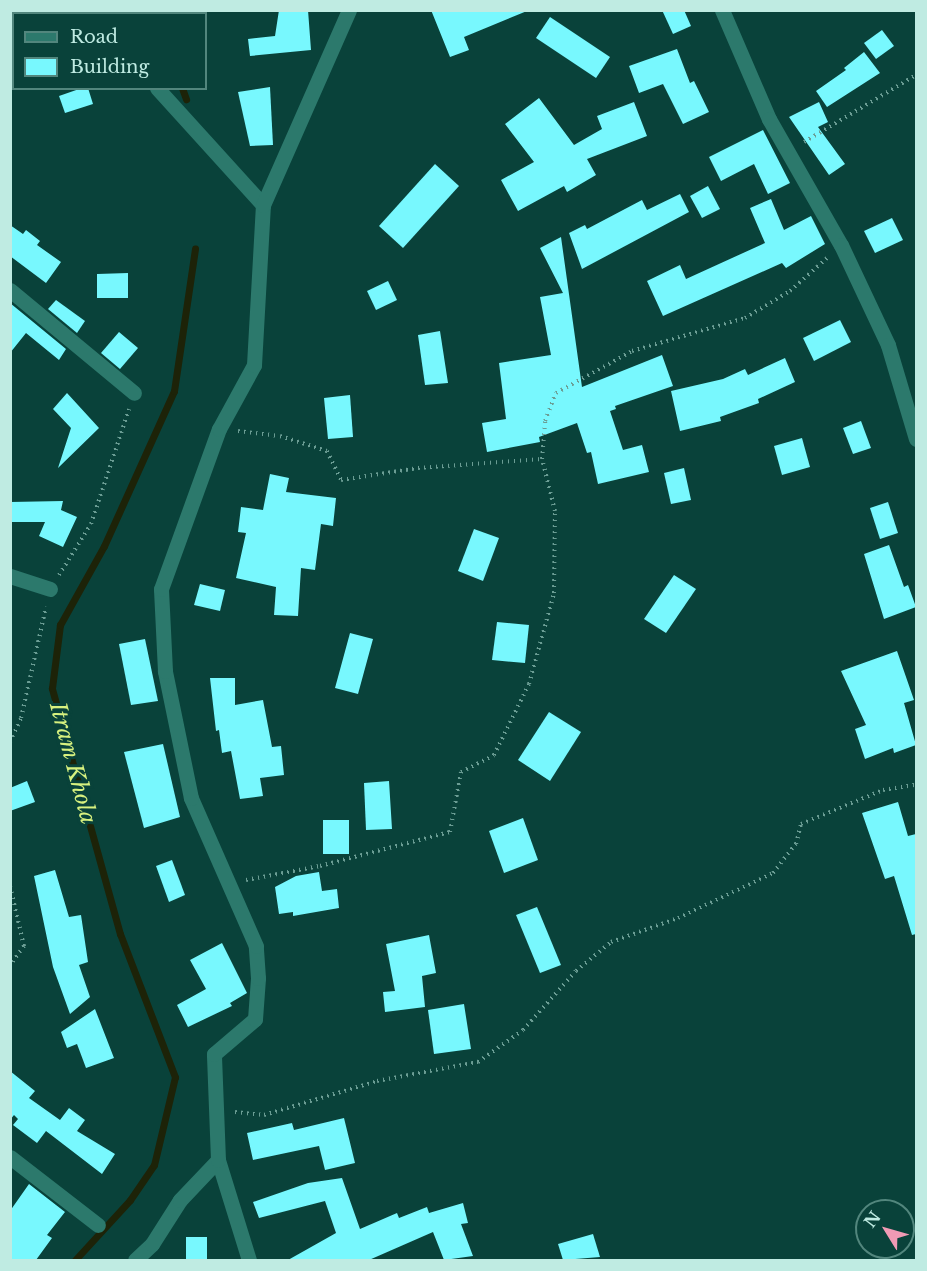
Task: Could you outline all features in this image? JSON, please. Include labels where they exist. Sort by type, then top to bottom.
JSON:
[{"type":"street","points":[[249,1260],[218,1160],[214,1053],[255,1019],[258,978],[256,946],[191,798],[165,670],[162,589],[219,429],[254,365],[263,205],[349,10]]},
{"type":"street","points":[[723,10],[769,119],[841,245],[888,345],[916,439]]},
{"type":"street","points":[[159,90],[263,205]]},
{"type":"street","points":[[10,290],[134,393]]},
{"type":"street","points":[[10,576],[50,589]]},
{"type":"street","points":[[10,1157],[98,1224]]},
{"type":"street","points":[[135,1260],[152,1244],[180,1200],[218,1160]]},
{"type":"path","points":[[787,151],[916,75]]},
{"type":"path","points":[[228,884],[320,866],[450,832],[461,772],[494,755],[529,684],[554,593],[555,511],[542,459],[545,421],[556,393],[632,351],[745,318],[790,291],[841,245]]},
{"type":"path","points":[[10,742],[21,718],[50,589],[91,524],[134,393]]},
{"type":"path","points":[[219,429],[279,436],[327,451],[341,480],[418,468],[542,459]]},
{"type":"path","points":[[216,1111],[264,1115],[387,1078],[478,1062],[524,1030],[576,971],[611,942],[678,918],[773,873],[796,844],[801,824],[883,790],[916,785]]},
{"type":"path","points":[[10,885],[24,946],[10,965]]},
{"type":"building","points":[[279,10],[308,10],[311,50],[250,56],[248,39],[275,36]]},
{"type":"building","points":[[431,10],[527,11],[464,37],[469,50],[450,57]]},
{"type":"building","points":[[662,10],[684,10],[691,26],[673,34]]},
{"type":"building","points":[[550,17],[610,57],[596,78],[536,38]]},
{"type":"building","points":[[882,30],[894,46],[876,59],[864,43]]},
{"type":"building","points":[[677,49],[690,83],[694,81],[709,112],[683,124],[663,84],[639,93],[629,66]]},
{"type":"building","points":[[864,52],[880,73],[827,107],[816,91],[846,70],[844,68]]},
{"type":"building","points":[[270,87],[273,145],[250,146],[238,92]]},
{"type":"building","points":[[76,90],[89,90],[93,104],[65,113],[59,96]]},
{"type":"building","points":[[539,98],[574,145],[602,129],[597,116],[634,102],[647,136],[587,159],[596,175],[567,192],[564,186],[518,211],[501,180],[534,162],[505,124]]},
{"type":"building","points":[[819,102],[828,122],[818,127],[845,164],[829,175],[789,117]]},
{"type":"building","points":[[763,130],[790,183],[768,194],[754,164],[721,181],[709,157]]},
{"type":"building","points":[[435,164],[459,186],[403,248],[379,226]]},
{"type":"building","points":[[708,186],[720,209],[702,218],[690,196]]},
{"type":"building","points":[[680,194],[689,212],[582,269],[569,233],[585,225],[587,229],[642,200],[647,210]]},
{"type":"building","points":[[771,199],[784,230],[811,216],[825,244],[786,268],[782,263],[663,316],[647,281],[680,265],[686,279],[765,243],[750,208]]},
{"type":"building","points":[[892,218],[903,240],[875,253],[864,231]]},
{"type":"building","points":[[10,225],[23,234],[26,230],[40,241],[37,245],[61,262],[46,283],[10,256]]},
{"type":"building","points":[[561,237],[582,387],[662,355],[673,386],[615,406],[616,409],[610,411],[623,450],[642,445],[649,472],[598,484],[591,452],[587,453],[577,423],[539,437],[540,442],[487,452],[482,423],[506,419],[499,363],[551,355],[540,297],[563,293],[540,248]]},
{"type":"building","points":[[128,273],[128,298],[97,298],[97,274]]},
{"type":"building","points":[[388,281],[397,300],[376,310],[367,291]]},
{"type":"building","points":[[56,300],[85,321],[77,333],[48,309]]},
{"type":"building","points":[[10,303],[66,349],[59,360],[26,333],[10,353]]},
{"type":"building","points":[[840,320],[851,342],[814,361],[803,338]]},
{"type":"building","points":[[440,331],[448,383],[425,385],[418,335]]},
{"type":"building","points":[[119,332],[138,348],[120,369],[101,353]]},
{"type":"building","points":[[785,358],[795,382],[758,399],[759,403],[720,417],[721,421],[680,431],[671,391],[723,379],[745,369],[748,375]]},
{"type":"building","points":[[67,393],[99,428],[58,468],[71,428],[53,409]]},
{"type":"building","points":[[350,395],[353,437],[328,439],[324,398]]},
{"type":"building","points":[[861,421],[871,448],[853,454],[843,428]]},
{"type":"building","points":[[802,438],[810,467],[782,475],[774,446]]},
{"type":"building","points":[[684,468],[691,500],[671,504],[664,473]]},
{"type":"building","points":[[270,474],[289,478],[286,492],[336,498],[333,526],[321,524],[315,570],[301,568],[298,616],[274,615],[276,587],[236,578],[246,533],[238,532],[241,507],[263,510]]},
{"type":"building","points":[[63,501],[61,510],[77,517],[63,547],[39,536],[45,522],[10,522],[10,502]]},
{"type":"building","points":[[888,502],[898,533],[880,539],[870,508]]},
{"type":"building","points":[[474,529],[499,538],[483,581],[458,571]]},
{"type":"building","points":[[889,545],[904,587],[908,585],[916,607],[884,619],[864,554]]},
{"type":"building","points":[[674,575],[696,589],[666,633],[644,619]]},
{"type":"building","points":[[200,584],[225,590],[220,611],[194,605]]},
{"type":"building","points":[[497,622],[529,625],[525,663],[492,660]]},
{"type":"building","points":[[350,633],[373,639],[358,694],[335,688]]},
{"type":"building","points":[[145,639],[158,701],[131,705],[119,644]]},
{"type":"building","points":[[897,651],[914,700],[904,703],[916,745],[894,753],[893,748],[865,759],[855,729],[866,725],[841,671]]},
{"type":"building","points":[[210,678],[235,678],[235,705],[263,700],[272,747],[281,746],[284,775],[260,778],[263,796],[240,799],[231,751],[222,753],[219,730],[216,731]]},
{"type":"building","points":[[549,712],[581,732],[550,781],[518,760]]},
{"type":"building","points":[[163,744],[180,817],[144,828],[124,752]]},
{"type":"building","points":[[27,781],[35,802],[10,811],[10,788]]},
{"type":"building","points":[[389,781],[392,829],[366,830],[364,783]]},
{"type":"building","points":[[898,802],[908,836],[916,834],[916,934],[912,935],[894,876],[885,879],[862,813]]},
{"type":"building","points":[[523,818],[538,860],[504,873],[489,831]]},
{"type":"building","points":[[323,820],[349,820],[349,854],[323,854]]},
{"type":"building","points":[[172,860],[185,895],[169,902],[156,866]]},
{"type":"building","points":[[55,870],[69,917],[81,915],[88,962],[79,965],[90,997],[70,1014],[53,967],[34,876]]},
{"type":"building","points":[[319,872],[322,891],[337,889],[339,908],[293,916],[293,912],[279,914],[275,887],[296,876]]},
{"type":"building","points":[[537,907],[561,965],[540,973],[516,915]]},
{"type":"building","points":[[429,935],[436,973],[422,976],[425,1007],[385,1012],[383,992],[395,991],[386,944]]},
{"type":"building","points":[[222,943],[247,993],[230,1003],[232,1006],[188,1027],[177,1005],[206,989],[190,960]]},
{"type":"building","points":[[464,1004],[471,1049],[434,1054],[428,1010]]},
{"type":"building","points":[[95,1009],[114,1058],[86,1068],[77,1044],[67,1048],[61,1032]]},
{"type":"building","points":[[10,1071],[35,1091],[29,1098],[60,1120],[69,1108],[85,1120],[77,1131],[115,1154],[102,1174],[46,1131],[37,1143],[13,1125],[18,1119],[14,1115],[10,1120]]},
{"type":"building","points":[[344,1118],[355,1163],[325,1170],[319,1146],[253,1160],[247,1133],[292,1123],[294,1130]]},
{"type":"building","points":[[342,1178],[360,1229],[397,1213],[399,1218],[427,1207],[429,1213],[463,1203],[468,1223],[461,1224],[473,1256],[444,1260],[433,1232],[369,1260],[288,1260],[336,1233],[325,1201],[259,1218],[253,1202],[308,1183]]},
{"type":"building","points":[[29,1184],[65,1212],[47,1235],[52,1238],[36,1260],[10,1260],[10,1211]]},
{"type":"building","points":[[593,1234],[600,1257],[563,1260],[558,1244]]},
{"type":"building","points":[[186,1237],[207,1237],[207,1260],[186,1260]]},
{"type":"waterway","name":"Itram Khola","points":[[183,90],[186,99]]},
{"type":"waterway","name":"Itram Khola","points":[[75,1260],[130,1200],[154,1165],[175,1077],[120,934],[52,688],[60,625],[104,546],[174,391],[195,249]]}]
